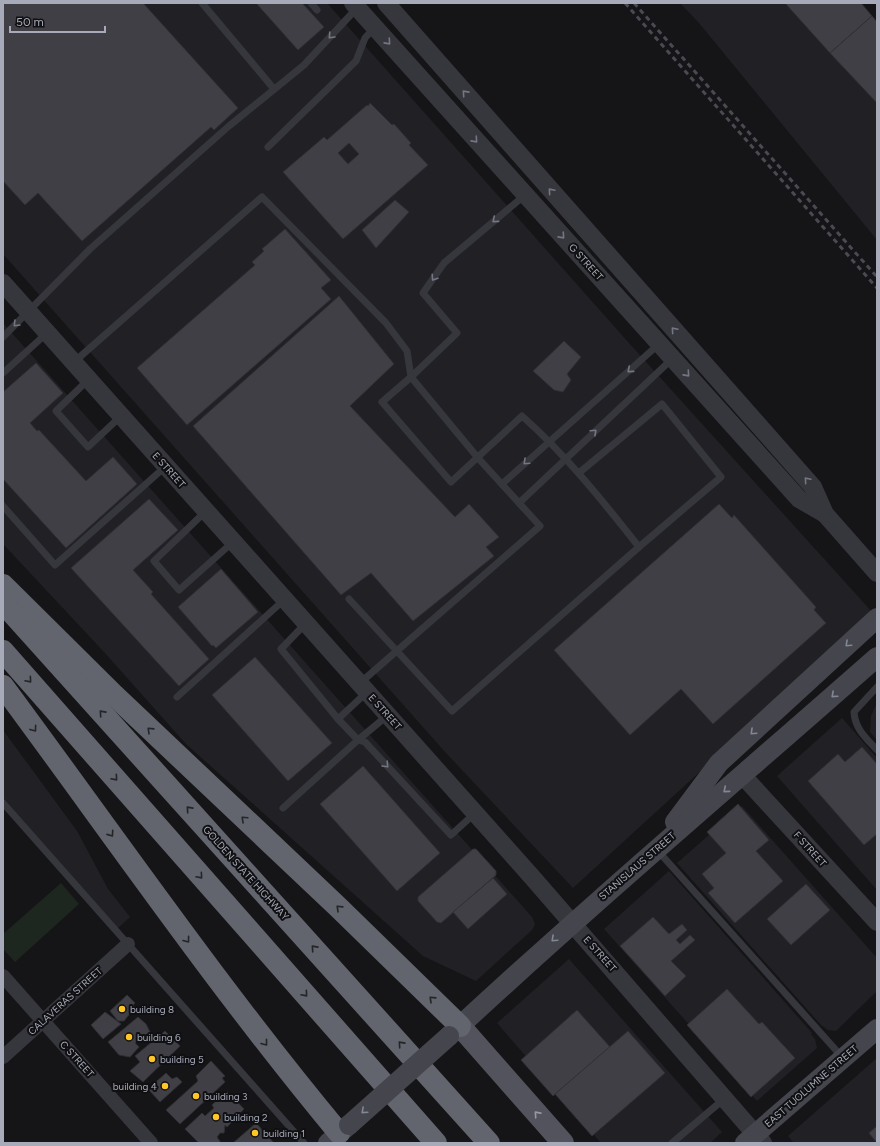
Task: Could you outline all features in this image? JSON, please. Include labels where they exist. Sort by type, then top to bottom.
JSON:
[{"type":"highway","points":[[3,585],[114,696],[338,907],[454,1031]]},
{"type":"highway","name":"GOLDEN STATE HIGHWAY","points":[[3,603],[489,1143]]},
{"type":"highway","points":[[3,651],[431,1138]]},
{"type":"highway","points":[[3,686],[142,879],[237,1006],[281,1063],[341,1136]]},
{"type":"highway","points":[[446,1094],[494,1143]]},
{"type":"main road","points":[[656,849],[719,763],[877,618]]},
{"type":"main road","name":"STANISLAUS STREET","points":[[341,1136],[400,1079],[572,923],[656,849],[743,776],[870,663]]},
{"type":"main road","name":"EAST TUOLUMNE STREET","points":[[754,1140],[843,1058],[877,1029]]},
{"type":"main road","points":[[454,1031],[563,1143]]},
{"type":"street","name":"G STREET","points":[[386,3],[813,487],[825,514],[877,573]]},
{"type":"street","name":"G STREET","points":[[355,5],[799,499],[825,514]]},
{"type":"street","name":"E STREET","points":[[3,283],[572,923],[724,1098],[754,1140]]},
{"type":"street","name":"F STREET","points":[[743,776],[877,922]]},
{"type":"street","name":"CALAVERAS STREET","points":[[3,1057],[128,944]]},
{"type":"street","name":"C STREET","points":[[3,976],[151,1143]]},
{"type":"lane","points":[[202,3],[274,89]]},
{"type":"lane","points":[[311,3],[318,10]]},
{"type":"lane","points":[[3,337],[90,249],[221,133],[304,65],[355,5]]},
{"type":"lane","points":[[268,147],[356,61],[365,38],[375,27]]},
{"type":"lane","points":[[525,195],[444,263],[423,294],[457,333],[411,377],[382,402],[451,482],[522,416],[549,440],[580,472],[639,547]]},
{"type":"lane","points":[[74,362],[262,197],[386,323],[407,352],[411,377],[478,458],[540,526],[397,650],[338,719]]},
{"type":"lane","points":[[3,373],[47,333]]},
{"type":"lane","points":[[502,484],[549,440],[659,344]]},
{"type":"lane","points":[[519,503],[673,359]]},
{"type":"lane","points":[[89,379],[56,411],[88,447],[121,416]]},
{"type":"lane","points":[[349,600],[452,711],[721,477],[662,404],[580,472]]},
{"type":"lane","points":[[3,506],[56,565],[166,466]]},
{"type":"lane","points":[[206,511],[154,561],[179,590],[234,542]]},
{"type":"lane","points":[[177,696],[285,599]]},
{"type":"lane","points":[[306,623],[281,650],[338,719],[358,740],[365,742],[451,835],[475,813]]},
{"type":"lane","points":[[877,687],[854,712],[854,720],[860,731],[877,750]]},
{"type":"lane","points":[[282,808],[388,715]]},
{"type":"lane","points":[[3,803],[304,1143]]},
{"type":"lane","points":[[656,849],[843,1058]]},
{"type":"lane","points":[[672,1143],[724,1098]]},
{"type":"shaded area","points":[[3,3],[327,3],[629,343],[873,613],[573,888],[446,753],[3,254]]},
{"type":"shaded area","points":[[680,3],[860,3],[877,21],[877,240],[699,23]]},
{"type":"shaded area","points":[[3,323],[532,917],[535,924],[532,930],[476,981],[423,956],[186,744],[104,652],[3,544]]},
{"type":"shaded area","points":[[877,703],[877,740],[870,732],[871,716]]},
{"type":"shaded area","points":[[842,718],[877,758],[877,890],[777,776]]},
{"type":"shaded area","points":[[3,730],[77,831],[108,889],[130,917],[117,929],[3,799]]},
{"type":"shaded area","points":[[742,806],[877,958],[877,991],[836,1031],[828,1030],[821,1025],[677,863]]},
{"type":"shaded area","points":[[669,871],[812,1033],[811,1034],[815,1039],[817,1048],[757,1101],[604,929]]},
{"type":"shaded area","points":[[61,883],[79,904],[15,962],[3,949],[3,934]]},
{"type":"shaded area","points":[[569,959],[722,1132],[710,1143],[601,1143],[497,1023]]},
{"type":"shaded area","points":[[877,1058],[877,1143],[794,1143],[788,1136]]},
{"type":"building","points":[[3,3],[143,3],[238,108],[214,130],[211,127],[82,241],[38,193],[25,205],[3,181]]},
{"type":"building","points":[[256,3],[302,3],[324,27],[298,50]]},
{"type":"building","points":[[785,3],[861,3],[872,16],[830,53]]},
{"type":"building","points":[[872,16],[877,22],[877,103],[830,53]]},
{"type":"building","points":[[370,103],[392,125],[394,124],[411,143],[409,145],[428,165],[343,239],[283,172],[324,137],[327,140],[367,105],[368,106]],"holes":[[[349,143],[359,154],[348,164],[338,153]]]},
{"type":"building","points":[[395,200],[409,212],[376,248],[362,230]]},
{"type":"building","points":[[285,229],[331,280],[321,288],[331,299],[187,425],[137,368],[255,265],[252,262],[264,251],[262,249]]},
{"type":"building","points":[[339,296],[394,364],[350,406],[455,517],[469,504],[499,537],[486,547],[494,556],[413,621],[371,573],[341,595],[193,426]]},
{"type":"building","points":[[564,341],[581,357],[567,374],[571,380],[563,392],[554,390],[533,371]]},
{"type":"building","points":[[36,363],[63,393],[30,423],[37,431],[39,430],[86,481],[113,457],[137,484],[66,548],[3,479],[3,392]]},
{"type":"building","points":[[149,499],[178,530],[133,570],[153,592],[151,594],[209,659],[179,686],[71,568]]},
{"type":"building","points":[[719,504],[732,518],[734,515],[816,607],[814,610],[826,623],[713,724],[681,689],[630,735],[554,650]]},
{"type":"building","points":[[221,569],[258,612],[216,648],[213,645],[212,646],[178,607]]},
{"type":"building","points":[[255,657],[332,743],[288,781],[212,695]]},
{"type":"building","points":[[862,747],[877,764],[877,834],[864,845],[808,781],[838,754],[845,762]]},
{"type":"building","points":[[363,766],[440,853],[397,891],[320,804]]},
{"type":"building","points":[[738,804],[769,840],[756,851],[783,881],[735,923],[708,893],[714,888],[702,874],[726,853],[707,832]]},
{"type":"building","points":[[473,849],[476,849],[496,871],[496,875],[441,923],[437,922],[418,901],[418,897]]},
{"type":"building","points":[[493,878],[507,894],[468,929],[453,912]]},
{"type":"building","points":[[806,884],[830,910],[791,945],[767,919]]},
{"type":"building","points":[[653,917],[669,934],[682,924],[687,930],[676,940],[680,944],[690,935],[695,940],[671,961],[686,976],[665,996],[620,946]]},
{"type":"building","points":[[727,989],[759,1024],[762,1022],[795,1058],[751,1097],[687,1025]]},
{"type":"building","name":"building 8","points":[[127,995],[135,1003],[133,1005],[135,1007],[124,1021],[118,1021],[110,1011]]},
{"type":"building","points":[[577,1010],[610,1047],[553,1096],[521,1060]]},
{"type":"building","points":[[105,1012],[121,1024],[103,1039],[91,1025]]},
{"type":"building","name":"building 6","points":[[138,1017],[146,1024],[150,1032],[135,1043],[139,1047],[130,1057],[119,1055],[108,1042]]},
{"type":"building","name":"building 5","points":[[165,1031],[180,1046],[143,1082],[130,1071],[140,1062],[135,1056]]},
{"type":"building","points":[[628,1031],[665,1073],[592,1136],[555,1094]]},
{"type":"building","name":"building 3","points":[[211,1061],[225,1076],[222,1078],[225,1082],[180,1124],[166,1110],[198,1081],[196,1076]]},
{"type":"building","name":"building 4","points":[[166,1073],[172,1079],[177,1077],[182,1082],[160,1102],[148,1089]]},
{"type":"building","name":"building 2","points":[[227,1091],[244,1109],[227,1127],[225,1125],[224,1133],[220,1133],[217,1137],[221,1143],[199,1143],[185,1129],[202,1113],[205,1116],[214,1108],[212,1105]]},
{"type":"building","name":"building 1","points":[[256,1123],[274,1143],[233,1143]]},
{"type":"building","points":[[877,1126],[877,1143],[869,1133]]},
{"type":"railway","points":[[625,3],[877,288]]},
{"type":"railway","points":[[634,3],[877,277]]},
{"type":"place","name":"building 8","points":[[122,1009]]},
{"type":"place","name":"building 6","points":[[129,1037]]},
{"type":"place","name":"building 5","points":[[152,1059]]},
{"type":"place","name":"building 4","points":[[165,1086]]},
{"type":"place","name":"building 3","points":[[196,1096]]},
{"type":"place","name":"building 2","points":[[216,1117]]},
{"type":"place","name":"building 1","points":[[255,1133]]}]
